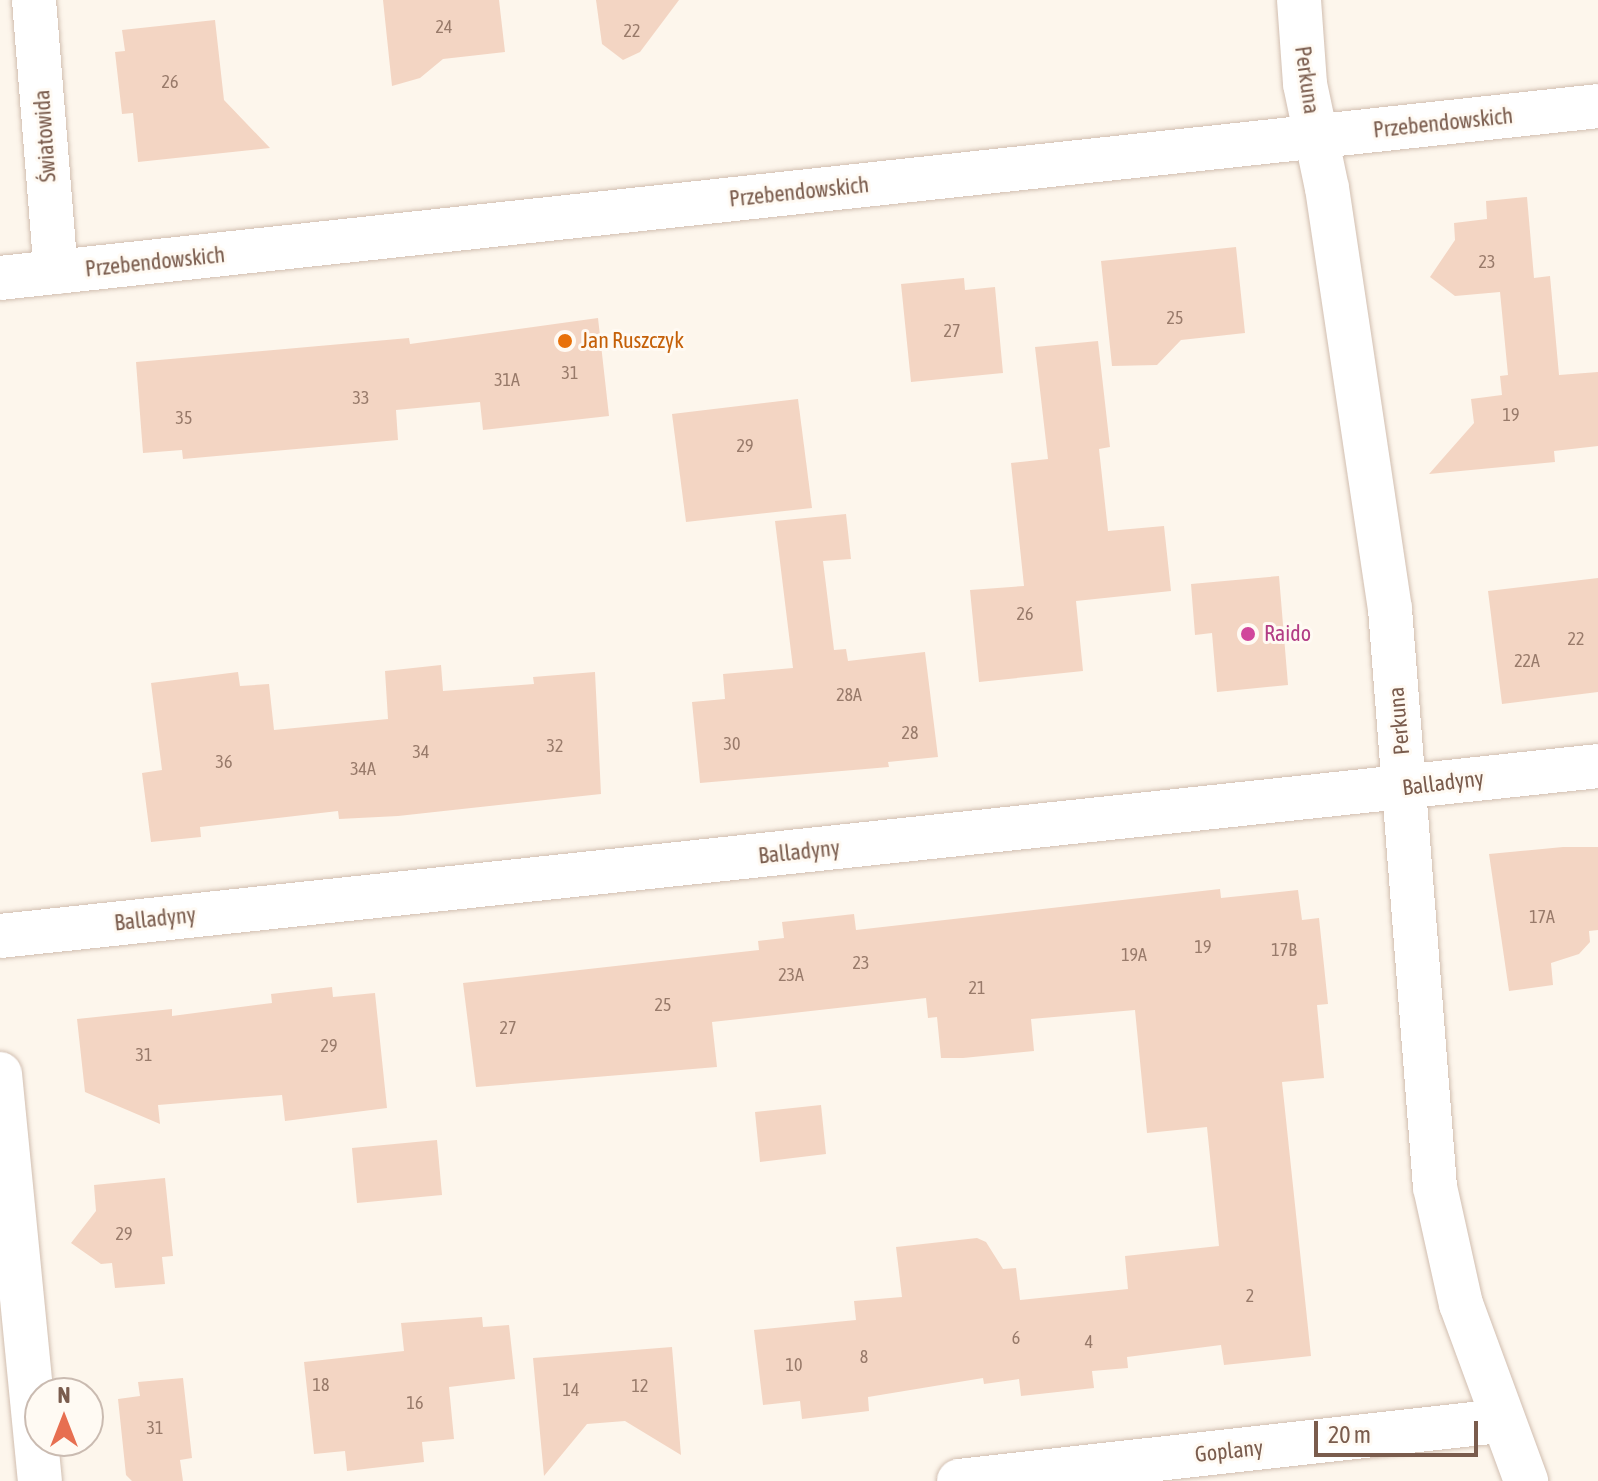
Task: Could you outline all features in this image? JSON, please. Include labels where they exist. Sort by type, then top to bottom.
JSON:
[{"type":"street","name":"Światowida","points":[[34,0],[56,272]]},
{"type":"street","name":"Perkuna","points":[[1299,0],[1316,136],[1388,594],[1435,1187],[1461,1304],[1500,1421],[1526,1481]]},
{"type":"street","name":"Przebendowskich","points":[[0,278],[1598,106]]},
{"type":"street","name":"Balladyny","points":[[0,936],[1598,766]]},
{"type":"street","points":[[0,1074],[40,1481]]},
{"type":"street","name":"Goplany","points":[[959,1481],[1500,1421]]},
{"type":"building","points":[[383,0],[499,0],[505,52],[443,59],[420,78],[392,86]]},
{"type":"building","points":[[596,0],[679,0],[640,52],[623,60],[602,44]]},
{"type":"building","points":[[215,20],[224,100],[270,148],[138,162],[133,113],[122,114],[115,52],[125,51],[122,30]]},
{"type":"building","points":[[1527,197],[1534,278],[1550,276],[1559,375],[1598,372],[1598,446],[1554,451],[1555,462],[1429,474],[1474,423],[1471,399],[1502,395],[1500,376],[1508,375],[1500,292],[1455,296],[1430,277],[1455,240],[1454,223],[1487,219],[1486,201]]},
{"type":"building","points":[[1236,247],[1245,333],[1181,340],[1157,365],[1112,366],[1101,261]]},
{"type":"building","points":[[964,278],[965,290],[995,287],[1003,373],[911,382],[901,284]]},
{"type":"building","points":[[598,318],[609,416],[483,430],[480,402],[396,410],[398,440],[183,459],[182,450],[143,453],[136,362],[409,338],[410,344]]},
{"type":"building","points":[[1098,341],[1110,447],[1099,449],[1108,531],[1164,526],[1171,591],[1076,601],[1083,671],[979,682],[970,590],[1024,586],[1011,463],[1048,459],[1035,347]]},
{"type":"building","points":[[798,399],[812,508],[686,522],[672,414]]},
{"type":"building","points":[[846,514],[851,559],[823,561],[834,650],[846,649],[848,661],[925,652],[938,757],[888,762],[889,767],[700,783],[692,702],[725,699],[723,674],[793,668],[775,521]]},
{"type":"building","name":"Raido","points":[[1279,576],[1288,685],[1217,692],[1212,633],[1195,635],[1191,584]]},
{"type":"building","points":[[1598,578],[1598,692],[1502,704],[1488,591]]},
{"type":"building","points":[[441,665],[443,691],[534,684],[533,677],[595,672],[601,794],[398,816],[339,819],[338,811],[200,827],[201,837],[151,842],[142,773],[162,770],[151,683],[238,672],[240,686],[269,684],[274,730],[388,719],[385,671]]},
{"type":"building","points":[[1598,847],[1598,930],[1589,931],[1590,942],[1579,954],[1551,963],[1553,985],[1509,991],[1489,854]]},
{"type":"building","points":[[1220,889],[1221,898],[1298,890],[1302,920],[1319,918],[1328,1004],[1317,1005],[1324,1078],[1282,1082],[1311,1356],[1224,1365],[1221,1345],[1127,1357],[1128,1368],[1092,1371],[1094,1388],[1021,1396],[1019,1379],[984,1384],[983,1378],[868,1397],[869,1411],[802,1419],[800,1401],[763,1405],[754,1330],[856,1320],[854,1301],[902,1297],[896,1247],[977,1238],[986,1242],[1003,1269],[1016,1268],[1020,1300],[1128,1289],[1125,1256],[1219,1246],[1207,1127],[1147,1133],[1135,1010],[1031,1019],[1034,1051],[963,1058],[941,1058],[937,1017],[928,1018],[926,998],[712,1022],[717,1067],[476,1087],[463,983],[759,950],[758,941],[784,938],[782,922],[854,914],[856,930]]},
{"type":"building","points":[[332,987],[333,997],[375,993],[387,1108],[285,1121],[282,1095],[158,1105],[160,1124],[85,1092],[77,1019],[172,1009],[172,1016],[272,1003],[271,994]]},
{"type":"building","points":[[821,1105],[826,1154],[760,1162],[755,1112]]},
{"type":"building","points":[[437,1140],[442,1195],[357,1203],[352,1148]]},
{"type":"building","points":[[165,1178],[173,1256],[162,1257],[165,1284],[115,1288],[112,1263],[101,1264],[71,1243],[96,1211],[94,1185]]},
{"type":"building","points":[[482,1317],[483,1327],[509,1325],[515,1379],[449,1387],[454,1439],[422,1442],[424,1462],[347,1471],[345,1451],[314,1454],[304,1362],[404,1351],[401,1323]]},
{"type":"building","points":[[672,1347],[681,1455],[625,1421],[587,1424],[544,1476],[533,1358]]},
{"type":"building","points":[[183,1378],[192,1458],[180,1460],[183,1481],[132,1481],[126,1475],[118,1399],[140,1396],[138,1382]]},
{"type":"place","name":"Jan Ruszczyk","points":[[565,341]]},
{"type":"place","name":"Raido","points":[[1248,634]]}]
